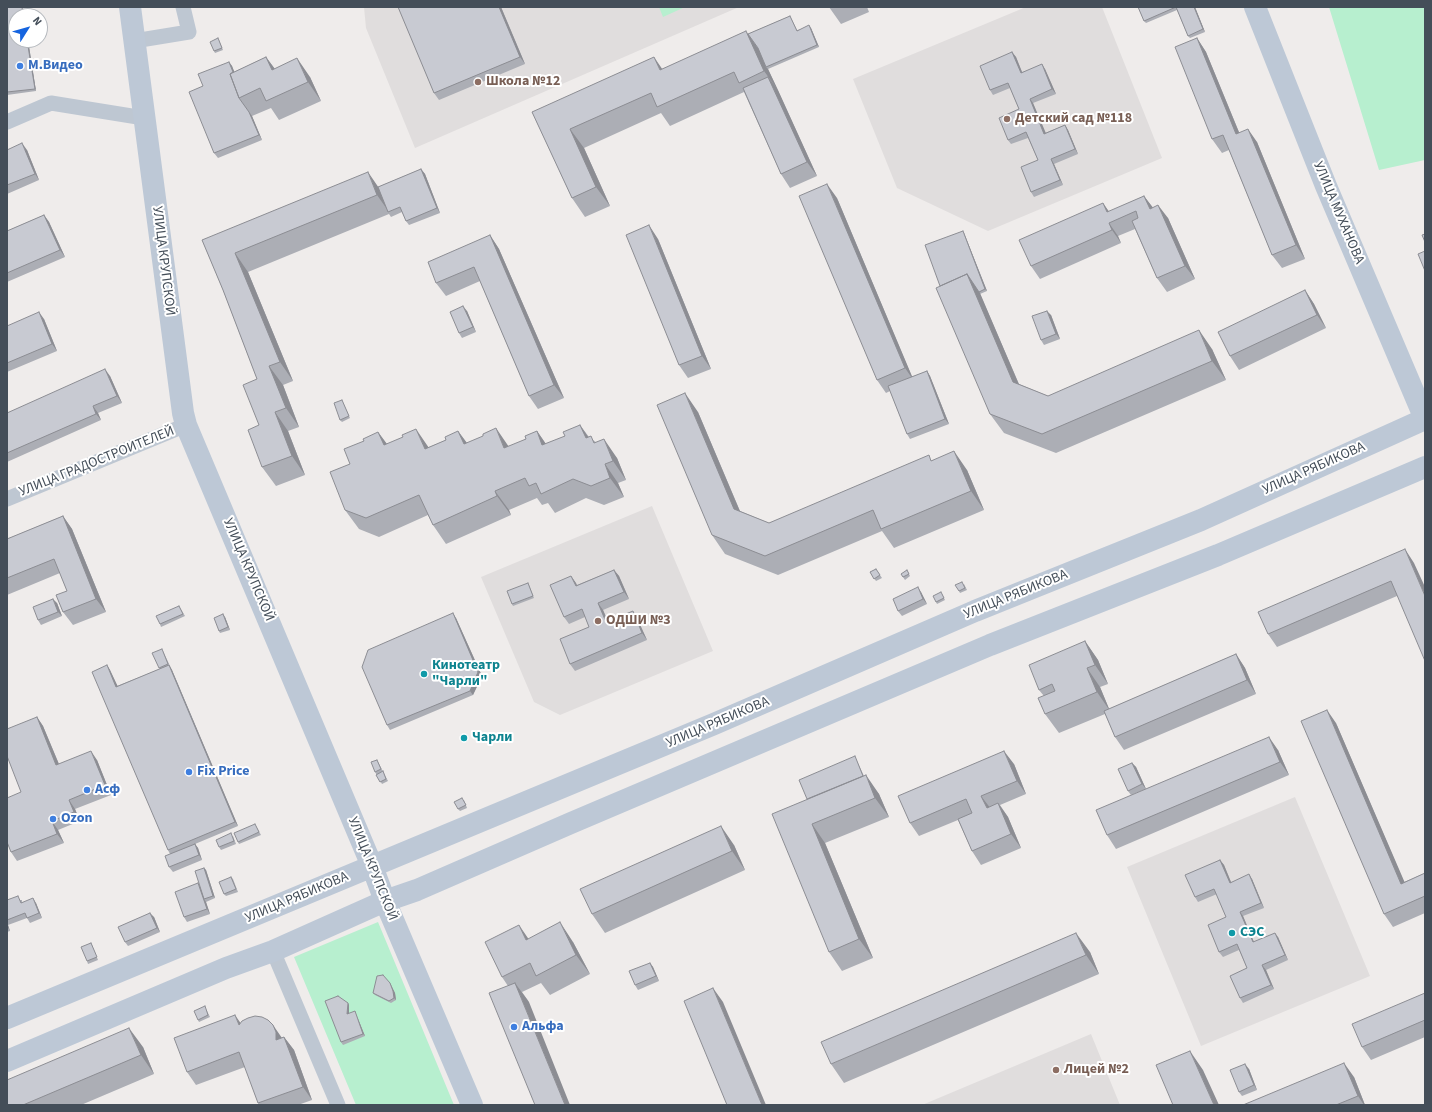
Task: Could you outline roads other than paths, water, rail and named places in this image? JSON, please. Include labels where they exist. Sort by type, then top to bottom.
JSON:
[{"type":"street","name":"УЛИЦА КРУПСКОЙ","points":[[130,7],[183,413],[186,425],[472,1105]]},
{"type":"street","points":[[134,41],[189,32],[183,7]]},
{"type":"street","name":"УЛИЦА МУХАНОВА","points":[[1255,7],[1326,186],[1425,419]]},
{"type":"street","points":[[7,122],[51,103],[144,118]]},
{"type":"street","name":"УЛИЦА РЯБИКОВА","points":[[7,1018],[714,724],[975,611],[1202,520],[1425,419]]},
{"type":"street","name":"УЛИЦА ГРАДОСТРОИТЕЛЕЙ","points":[[7,498],[186,425]]},
{"type":"street","points":[[7,1061],[212,974],[273,951],[385,901],[424,887],[990,645],[1218,555],[1425,467]]},
{"type":"street","points":[[273,951],[338,1105]]},
{"type":"place","name":"М.Видео","points":[[20,66]]},
{"type":"place","name":"Школа №12","points":[[478,82]]},
{"type":"place","name":"Детский сад №118","points":[[1007,119]]},
{"type":"place","name":"ОДШИ №3","points":[[598,621]]},
{"type":"place","name":"Кинотеатр \"Чарли\"","points":[[424,674]]},
{"type":"place","name":"Чарли","points":[[464,738]]},
{"type":"place","name":"Fix Price","points":[[189,772]]},
{"type":"place","name":"Асф","points":[[87,790]]},
{"type":"place","name":"Ozon","points":[[53,819]]},
{"type":"place","name":"СЭС","points":[[1232,933]]},
{"type":"place","name":"Альфа","points":[[514,1027]]},
{"type":"place","name":"Лицей №2","points":[[1056,1070]]}]
